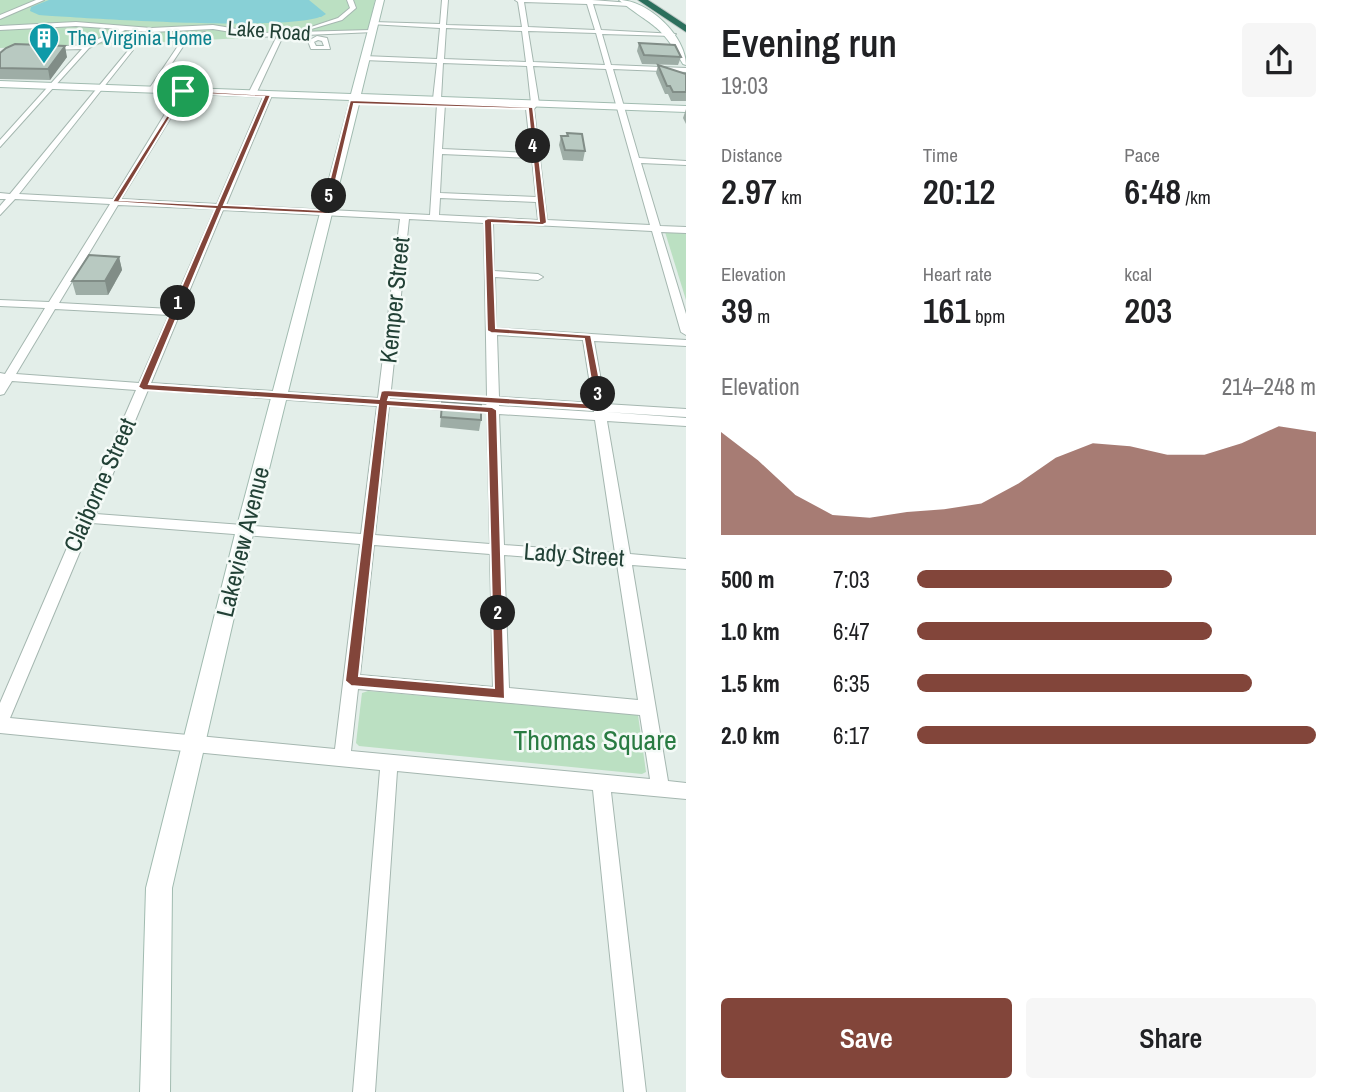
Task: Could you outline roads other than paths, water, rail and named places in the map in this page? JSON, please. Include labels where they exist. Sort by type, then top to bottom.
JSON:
[{"type":"highway","points":[[642,0],[686,29]]},
{"type":"highway","points":[[662,0],[671,6]]},
{"type":"street","points":[[252,94],[281,34],[340,19],[352,10],[350,0]]},
{"type":"street","name":"Lakeview Avenue","points":[[155,1092],[159,888],[245,530],[286,395],[325,212],[380,0]]},
{"type":"street","points":[[445,0],[447,27]]},
{"type":"street","points":[[434,218],[444,60],[452,0]]},
{"type":"street","points":[[543,223],[518,0],[626,2],[673,34],[686,62]]},
{"type":"street","points":[[0,17],[40,1]]},
{"type":"street","points":[[589,1],[686,332]]},
{"type":"street","name":"Lake Road","points":[[0,28],[46,24],[130,28],[213,27],[260,35],[317,36],[372,28],[447,27],[673,34]]},
{"type":"street","points":[[0,145],[87,47],[105,36],[130,28]]},
{"type":"street","points":[[150,90],[187,38],[234,31]]},
{"type":"street","points":[[38,48],[87,47]]},
{"type":"street","points":[[0,212],[131,48]]},
{"type":"street","points":[[364,58],[686,70]]},
{"type":"street","points":[[0,84],[352,100],[441,100],[686,111]]},
{"type":"street","points":[[0,391],[4,378],[52,306],[183,91]]},
{"type":"street","name":"Claiborne Street","points":[[0,723],[85,518],[268,95]]},
{"type":"street","points":[[438,152],[534,156]]},
{"type":"street","points":[[636,160],[686,163]]},
{"type":"street","points":[[435,195],[540,200]]},
{"type":"street","points":[[0,196],[686,230]]},
{"type":"street","name":"Kemper Street","points":[[342,759],[404,216]]},
{"type":"street","points":[[488,220],[501,695]]},
{"type":"street","points":[[490,274],[538,277]]},
{"type":"street","points":[[0,303],[174,312]]},
{"type":"street","points":[[491,331],[686,343]]},
{"type":"street","points":[[588,337],[660,788]]},
{"type":"street","points":[[4,378],[601,412],[686,413]]},
{"type":"street","points":[[601,412],[686,422]]},
{"type":"street","name":"Lady Street","points":[[85,518],[686,564]]},
{"type":"street","points":[[351,681],[647,708]]},
{"type":"street","points":[[0,723],[686,791]]},
{"type":"street","points":[[364,1092],[389,761]]},
{"type":"street","points":[[601,784],[635,1092]]},
{"type":"water","points":[[49,0],[309,0],[326,14],[309,20],[278,23],[190,23],[39,15],[30,11],[31,7]]},
{"type":"place","name":"The Virginia Home","points":[[44,65]]},
{"type":"park label","name":"Thomas Square","points":[[595,740]]}]
